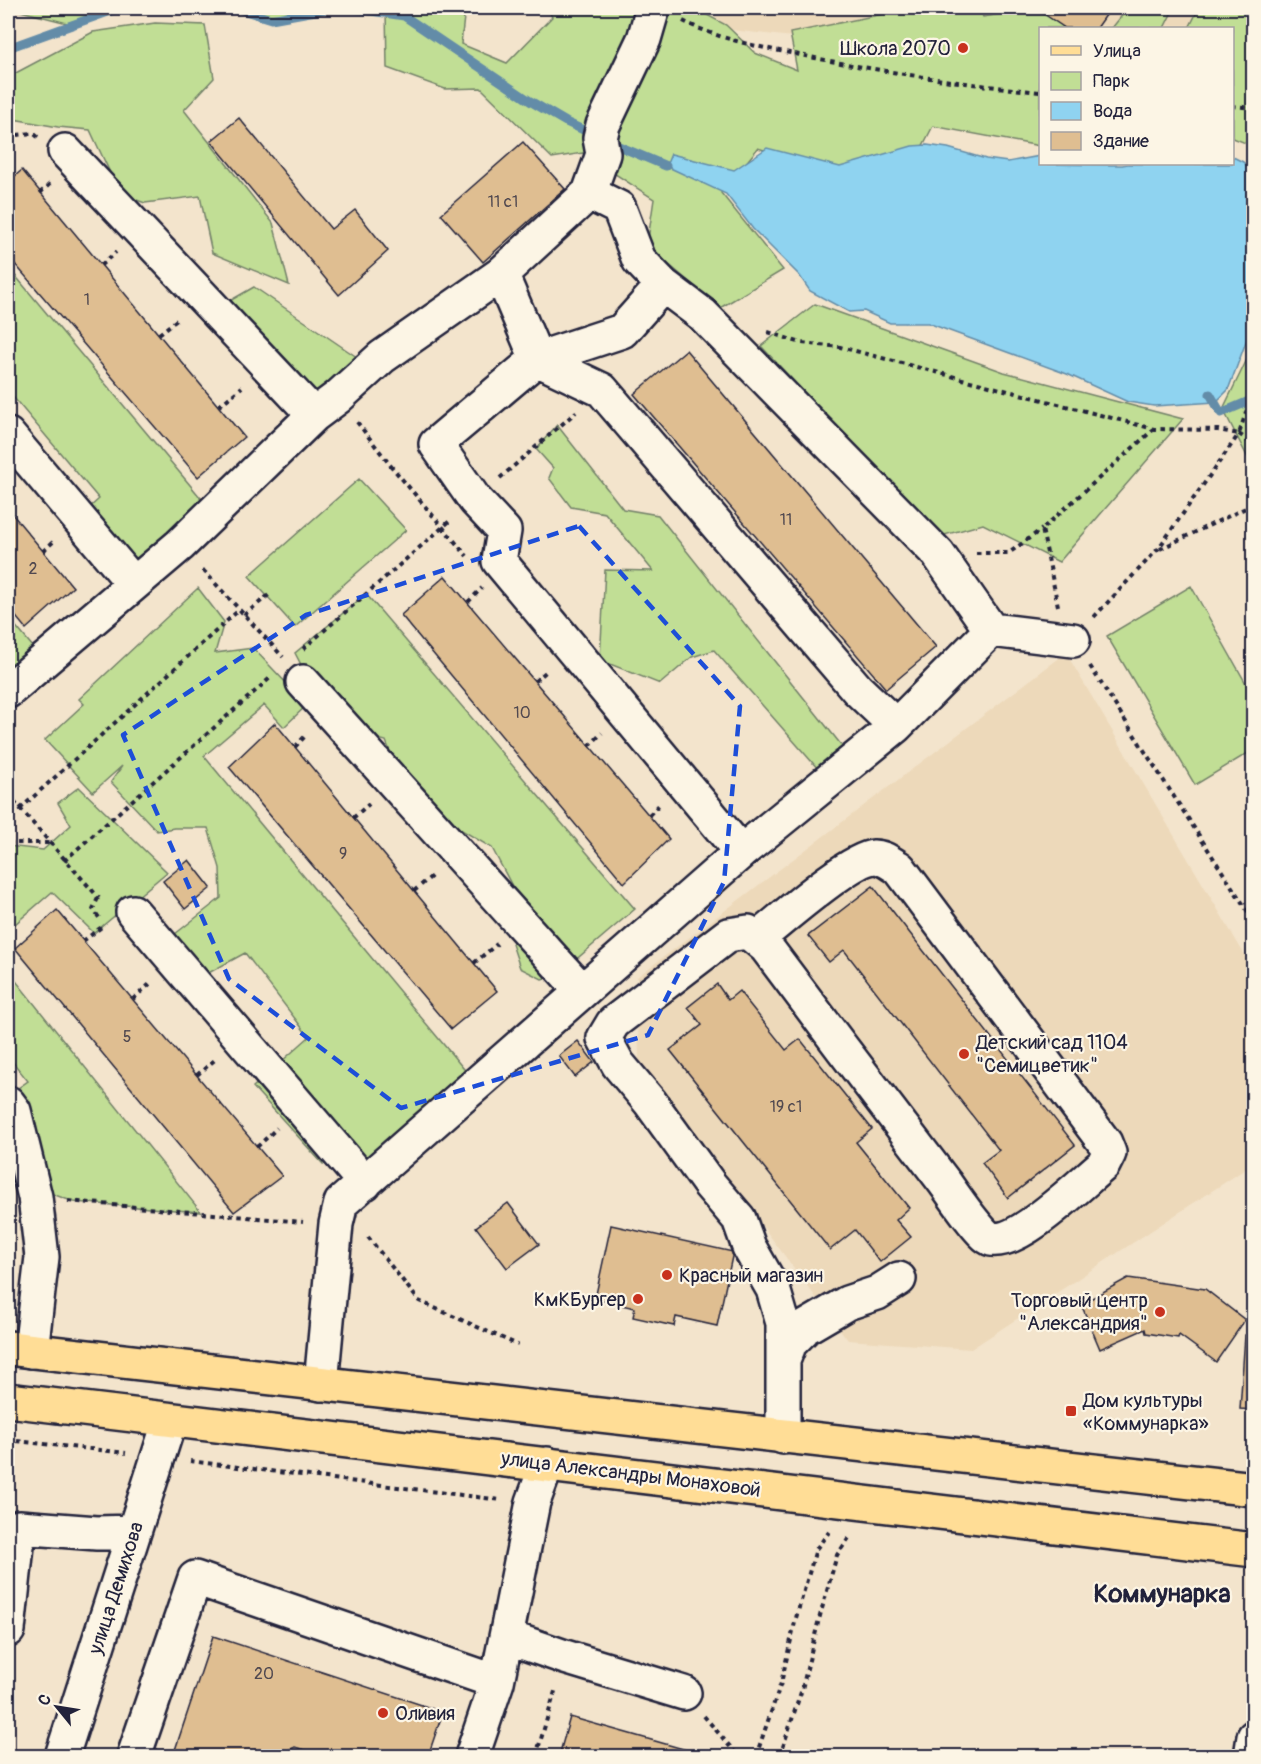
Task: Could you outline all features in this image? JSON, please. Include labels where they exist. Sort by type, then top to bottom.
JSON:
[{"type":"main road","points":[[19,1349],[1254,1489]]},
{"type":"main road","name":"улица Александры Монаховой","points":[[8,1400],[1254,1550]]},
{"type":"street","points":[[8,692],[180,545],[326,406],[382,357],[501,274],[589,193],[603,154],[600,138],[603,125],[644,39],[665,11]]},
{"type":"street","points":[[65,151],[326,406]]},
{"type":"street","points":[[589,193],[619,208],[639,260],[663,285],[703,315],[938,554],[991,630],[1073,640]]},
{"type":"street","points":[[501,274],[537,359],[602,390],[857,690],[896,726]]},
{"type":"street","points":[[663,285],[622,331],[537,359],[436,444],[475,500],[504,531],[499,561],[741,852]]},
{"type":"street","points":[[8,435],[134,584]]},
{"type":"street","points":[[321,1384],[347,1203],[582,991],[741,852],[896,726],[991,630]]},
{"type":"street","points":[[295,672],[582,991]]},
{"type":"street","points":[[757,939],[845,869],[871,857],[883,858],[899,868],[1105,1143],[1108,1153],[1103,1165],[1024,1231],[1004,1239],[989,1239],[766,947],[748,932],[728,935],[613,1023],[604,1038],[618,1064],[650,1102],[710,1185],[739,1219],[749,1246],[773,1288],[783,1323],[783,1437]]},
{"type":"street","points":[[122,922],[347,1203]]},
{"type":"street","points":[[8,1103],[14,1111],[35,1197],[42,1257],[19,1349]]},
{"type":"street","points":[[784,1358],[790,1343],[806,1328],[847,1303],[877,1293],[899,1279]]},
{"type":"street","name":"улица Демихова","points":[[62,1756],[171,1420]]},
{"type":"street","points":[[472,1756],[497,1682],[533,1502],[547,1464]]},
{"type":"street","points":[[8,1630],[19,1527],[97,1533],[134,1532]]},
{"type":"street","points":[[134,1756],[195,1578],[497,1682]]},
{"type":"street","points":[[507,1637],[684,1693]]},
{"type":"street","points":[[1251,1756],[1254,1737]]},
{"type":"path","points":[[665,11],[684,22],[719,36],[770,49],[946,81],[1039,92]]},
{"type":"path","points":[[1234,106],[1254,108]]},
{"type":"path","points":[[159,334],[186,313]]},
{"type":"path","points":[[760,329],[801,343],[840,347],[1154,429],[1218,430],[1239,434],[1254,445]]},
{"type":"path","points":[[219,406],[247,383]]},
{"type":"path","points":[[1073,640],[1158,549],[1239,434],[1254,388]]},
{"type":"path","points":[[64,861],[295,672],[475,500],[602,390]]},
{"type":"path","points":[[326,406],[391,466],[467,556]]},
{"type":"path","points":[[938,554],[1009,553],[1042,529],[1154,429]]},
{"type":"path","points":[[1158,549],[1254,504]]},
{"type":"path","points":[[1042,529],[1064,631],[1073,640],[1254,921]]},
{"type":"path","points":[[180,545],[295,672]]},
{"type":"path","points":[[244,615],[270,594]]},
{"type":"path","points":[[20,809],[239,610]]},
{"type":"path","points":[[295,747],[313,728]]},
{"type":"path","points":[[8,795],[64,861],[122,922]]},
{"type":"path","points":[[353,818],[374,799]]},
{"type":"path","points":[[8,843],[49,843]]},
{"type":"path","points":[[414,891],[436,873],[430,865]]},
{"type":"path","points":[[98,898],[93,909],[104,925]]},
{"type":"path","points":[[83,941],[104,925],[122,922]]},
{"type":"path","points":[[490,935],[505,952]]},
{"type":"path","points":[[474,963],[498,944]]},
{"type":"path","points":[[133,999],[154,981]]},
{"type":"path","points":[[197,1075],[220,1056],[214,1049]]},
{"type":"path","points":[[257,1147],[280,1125],[286,1132]]},
{"type":"path","points":[[35,1197],[280,1221],[347,1203],[418,1301],[518,1346]]},
{"type":"path","points":[[8,1440],[486,1499]]},
{"type":"path","points":[[756,1756],[781,1683],[796,1618],[816,1549],[833,1527]]},
{"type":"path","points":[[780,1756],[802,1689],[837,1555],[857,1527]]},
{"type":"path","points":[[536,1756],[565,1657]]},
{"type":"path","points":[[684,1693],[738,1756]]},
{"type":"highlighted area","points":[[579,526],[740,706],[724,882],[648,1035],[401,1108],[229,979],[123,735],[306,615]]},
{"type":"shaded area","name":"Школа 2070","points":[[705,8],[1237,8],[1213,27],[1039,27],[1039,65],[731,30]]},
{"type":"shaded area","points":[[1066,653],[1253,969],[1253,1164],[971,1349],[848,1340],[639,1062],[637,977]]},
{"type":"green space","points":[[9,8],[114,8],[115,9],[67,23]]},
{"type":"green space","points":[[234,8],[312,8],[309,13],[271,15]]},
{"type":"green space","points":[[386,8],[465,8],[461,44],[507,63],[552,17],[547,8],[694,8],[726,25],[755,53],[797,70],[790,33],[912,8],[980,8],[983,17],[1038,8],[1069,27],[1039,27],[1039,146],[933,126],[902,186],[883,186],[758,148],[721,193],[783,270],[720,308],[647,246],[654,199],[583,153],[552,158],[481,88],[445,89],[387,68]]},
{"type":"green space","points":[[1128,8],[1174,8],[1164,27],[1113,27]]},
{"type":"green space","points":[[1202,8],[1253,8],[1253,146],[1234,138],[1234,27],[1190,27],[1198,10]]},
{"type":"green space","points":[[155,23],[205,25],[214,78],[184,110],[273,223],[289,285],[212,253],[200,196],[145,203],[120,194],[90,130],[8,118],[8,70],[12,75],[93,32]]},
{"type":"green space","points":[[8,267],[210,509],[134,571],[79,517],[99,499],[8,391]]},
{"type":"green space","points":[[254,287],[373,368],[313,420],[226,303]]},
{"type":"green space","points":[[815,304],[1004,372],[1183,419],[1059,562],[983,524],[934,538],[862,454],[761,346]]},
{"type":"green space","points":[[1253,347],[1254,468],[1223,409]]},
{"type":"green space","points":[[557,425],[623,509],[658,515],[850,756],[826,778],[714,650],[692,657],[660,684],[600,660],[605,570],[653,571],[605,513],[571,507],[549,478],[553,468],[536,449]]},
{"type":"green space","points":[[359,479],[406,530],[295,627],[249,576]]},
{"type":"green space","points":[[1191,586],[1253,696],[1253,750],[1195,785],[1107,636]]},
{"type":"green space","points":[[198,588],[224,622],[215,653],[253,648],[307,705],[284,727],[264,705],[204,756],[478,1086],[378,1162],[323,1164],[253,1087],[309,1037],[245,953],[181,988],[147,956],[221,898],[220,868],[208,828],[174,828],[157,831],[111,782],[122,766],[93,792],[45,740],[84,704],[79,699]]},
{"type":"green space","points":[[366,594],[635,909],[559,974],[542,979],[520,968],[512,944],[530,920],[492,848],[408,798],[386,741],[323,724],[309,680],[295,653]]},
{"type":"green space","points":[[8,617],[43,659],[8,688]]},
{"type":"green space","points":[[79,787],[167,872],[94,933],[52,892],[8,930],[8,846],[43,850],[71,825],[58,803]]},
{"type":"green space","points":[[8,971],[201,1212],[74,1202],[28,1185],[8,1095],[28,1081],[8,1056]]},
{"type":"water","points":[[927,145],[948,148],[986,159],[1008,162],[1039,156],[1039,165],[1234,165],[1234,158],[1243,162],[1253,171],[1253,323],[1228,390],[1216,402],[1154,406],[1128,402],[1067,374],[928,323],[890,323],[864,311],[849,312],[810,291],[799,275],[753,229],[726,194],[666,166],[671,154],[734,170],[767,148],[840,167],[912,146]]},
{"type":"building","points":[[1035,8],[1111,8],[1098,27],[1064,27]]},
{"type":"building","points":[[239,118],[331,229],[355,210],[388,251],[339,295],[211,141]]},
{"type":"building","points":[[523,142],[565,189],[483,262],[441,214]]},
{"type":"building","points":[[22,170],[244,437],[198,477],[8,256],[8,182]]},
{"type":"building","points":[[686,350],[936,647],[886,689],[634,394]]},
{"type":"building","points":[[8,509],[73,587],[26,629],[8,607]]},
{"type":"building","points":[[445,576],[669,839],[624,883],[401,615]]},
{"type":"building","points":[[275,723],[497,991],[451,1029],[229,767]]},
{"type":"building","points":[[189,860],[211,888],[185,909],[163,881]]},
{"type":"building","name":"Детский сад 1104 \"Семицветик\"","points":[[873,886],[1075,1145],[1008,1198],[982,1163],[999,1150],[844,950],[829,962],[808,936]]},
{"type":"building","points":[[57,910],[282,1176],[234,1212],[15,948]]},
{"type":"building","points":[[717,984],[728,1000],[739,991],[786,1050],[800,1039],[872,1129],[856,1142],[909,1208],[896,1220],[911,1237],[880,1262],[855,1230],[830,1250],[670,1050],[702,1025],[688,1007]]},
{"type":"building","points":[[578,1041],[594,1062],[575,1077],[559,1056]]},
{"type":"building","points":[[508,1203],[539,1244],[507,1268],[476,1227]]},
{"type":"building","points":[[611,1225],[733,1252],[717,1326],[676,1317],[674,1326],[633,1317],[635,1308],[595,1299]]},
{"type":"building","name":"Торговый центр \"Александрия\"","points":[[1128,1278],[1205,1289],[1245,1320],[1216,1362],[1179,1335],[1178,1338],[1146,1333],[1145,1329],[1100,1349],[1081,1304]]},
{"type":"building","points":[[1245,1335],[1254,1335],[1254,1410],[1240,1409]]},
{"type":"building","points":[[213,1636],[443,1712],[428,1756],[324,1756],[295,1747],[277,1756],[173,1756]]},
{"type":"building","points":[[570,1717],[708,1756],[559,1756]]},
{"type":"waterway","points":[[8,48],[119,8]]},
{"type":"waterway","points":[[236,8],[271,19],[332,8]]},
{"type":"waterway","points":[[352,8],[404,16],[530,101],[594,135]]},
{"type":"waterway","points":[[609,142],[666,166]]},
{"type":"waterway","points":[[1210,394],[1221,413],[1254,399]]},
{"type":"place","name":"Школа 2070","points":[[963,48]]},
{"type":"place","name":"Детский сад 1104 \"Семицветик\"","points":[[964,1054]]},
{"type":"place","name":"Красный магазин","points":[[667,1275]]},
{"type":"place","name":"КмКБургер","points":[[638,1299]]},
{"type":"place","name":"Торговый центр \"Александрия\"","points":[[1160,1312]]},
{"type":"place","name":"Дом культуры «Коммунарка»","points":[[1071,1411]]},
{"type":"place","name":"Оливия","points":[[383,1713]]},
{"type":"district","name":"Коммунарка","points":[[1162,1594]]}]
